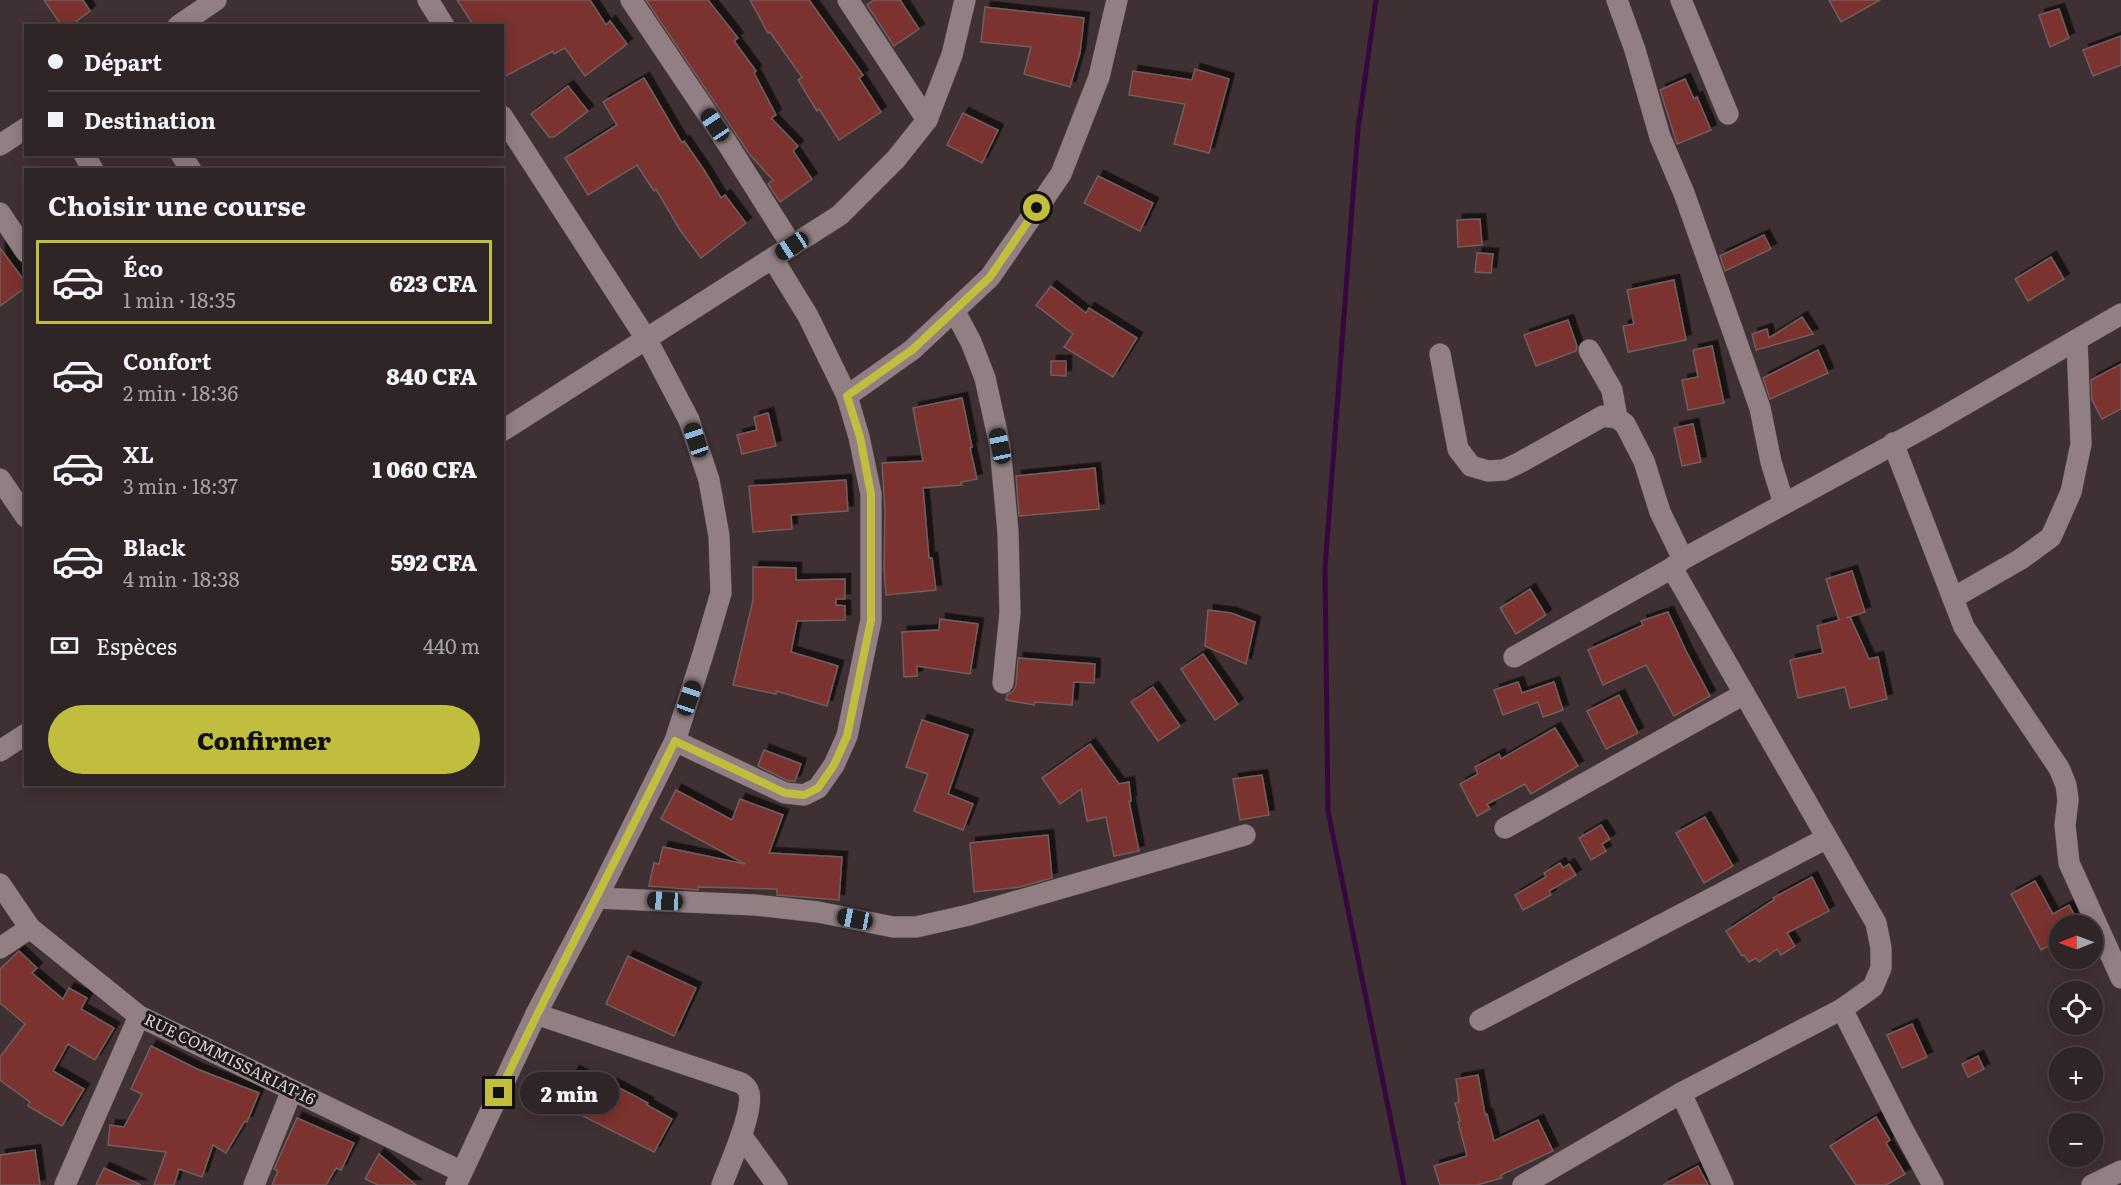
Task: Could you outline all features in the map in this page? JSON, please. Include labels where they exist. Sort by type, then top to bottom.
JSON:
[{"type":"street","points":[[181,24],[216,0]]},
{"type":"street","points":[[428,0],[443,24]]},
{"type":"street","points":[[632,0],[727,142],[792,246]]},
{"type":"street","points":[[848,0],[927,120]]},
{"type":"street","points":[[504,430],[840,214],[896,159],[927,120],[952,55],[965,0]]},
{"type":"street","points":[[847,396],[912,350],[990,277],[1061,174],[1098,78],[1117,0]]},
{"type":"street","points":[[1617,0],[1635,50],[1660,137],[1684,193],[1760,408],[1771,462],[1784,504]]},
{"type":"street","points":[[1681,0],[1728,114]]},
{"type":"street","points":[[459,1179],[536,1014],[675,741],[704,654],[721,593],[720,536],[710,480],[689,420],[647,340],[504,119]]},
{"type":"street","points":[[0,145],[24,129]]},
{"type":"street","points":[[0,213],[24,249]]},
{"type":"street","points":[[675,741],[785,793],[804,795],[818,788],[834,765],[847,736],[871,620],[871,494],[860,437],[847,396],[808,316],[773,259]]},
{"type":"street","points":[[954,310],[971,342],[985,378],[1000,446],[1008,532],[1010,613],[1003,683]]},
{"type":"street","points":[[1514,657],[1677,563],[2120,318]]},
{"type":"street","points":[[1953,598],[2021,559],[2051,537],[2071,492],[2081,444],[2078,340]]},
{"type":"street","points":[[1589,350],[1612,390],[1617,418]]},
{"type":"street","points":[[1440,354],[1458,449],[1471,466],[1488,471],[1504,470],[1603,416],[1617,418],[1625,424],[1644,460],[1677,563],[1744,694],[1876,923],[1881,948],[1881,968],[1873,987],[1842,1009],[1681,1093],[1523,1185]]},
{"type":"street","points":[[1893,443],[1964,627],[2059,768],[2066,785],[2068,800],[2065,825],[2069,863],[2121,978]]},
{"type":"street","points":[[0,479],[24,514]]},
{"type":"street","points":[[1505,828],[1744,694]]},
{"type":"street","points":[[0,751],[24,735]]},
{"type":"street","points":[[597,897],[755,905],[818,912],[893,927],[916,927],[969,915],[1245,835]]},
{"type":"street","points":[[1480,1020],[1827,838]]},
{"type":"street","name":"RUE COMMISSARIAT 16","points":[[0,884],[30,928],[139,1016],[292,1090],[459,1179]]},
{"type":"street","points":[[0,948],[30,928]]},
{"type":"street","points":[[1842,1009],[1900,1126],[1933,1185]]},
{"type":"street","points":[[536,1014],[741,1083],[749,1090],[750,1100],[741,1135],[722,1185]]},
{"type":"street","points":[[65,1185],[139,1016]]},
{"type":"street","points":[[254,1185],[292,1090]]},
{"type":"street","points":[[1681,1093],[1723,1185]]},
{"type":"street","points":[[741,1135],[777,1185]]},
{"type":"building","points":[[44,0],[83,0],[90,11],[73,24],[61,24]]},
{"type":"building","points":[[457,0],[590,0],[606,25],[610,21],[627,44],[585,76],[565,48],[554,54],[553,51],[504,77],[504,24],[473,24]]},
{"type":"building","points":[[646,0],[708,0],[738,38],[734,41],[756,71],[754,73],[776,115],[771,118],[798,146],[793,151],[812,179],[780,202],[768,184],[773,180],[750,155]]},
{"type":"building","points":[[750,0],[809,0],[863,75],[859,78],[881,112],[839,140],[819,109],[817,111],[798,80],[802,77],[770,32],[768,33]]},
{"type":"building","points":[[874,0],[900,0],[919,29],[894,46],[867,5]]},
{"type":"building","points":[[1829,0],[1880,0],[1841,22]]},
{"type":"building","points":[[985,7],[1084,18],[1080,53],[1070,87],[1024,74],[1031,47],[981,42]]},
{"type":"building","points":[[2059,9],[2069,38],[2050,47],[2039,15]]},
{"type":"building","points":[[2121,36],[2121,65],[2093,76],[2083,50]]},
{"type":"building","points":[[1195,69],[1229,79],[1209,153],[1174,144],[1185,104],[1129,95],[1133,71],[1192,80]]},
{"type":"building","points":[[644,78],[682,143],[684,141],[721,198],[725,195],[746,223],[701,258],[680,230],[656,189],[654,191],[637,165],[588,195],[565,158],[617,125],[603,102]]},
{"type":"building","points":[[1685,79],[1694,99],[1697,97],[1711,130],[1677,144],[1660,90]]},
{"type":"building","points":[[568,86],[588,111],[554,137],[549,137],[531,114]]},
{"type":"building","points":[[963,113],[998,130],[982,163],[947,145]]},
{"type":"building","points":[[1098,176],[1153,203],[1140,231],[1084,203]]},
{"type":"building","points":[[1480,219],[1482,245],[1458,247],[1457,220]]},
{"type":"building","points":[[1764,235],[1771,249],[1725,271],[1720,256]]},
{"type":"building","points":[[0,248],[24,280],[24,288],[0,306]]},
{"type":"building","points":[[1477,253],[1493,254],[1491,273],[1475,272]]},
{"type":"building","points":[[2051,257],[2064,279],[2028,301],[2015,279]]},
{"type":"building","points":[[1674,280],[1686,340],[1628,352],[1623,326],[1634,324],[1627,290]]},
{"type":"building","points":[[1051,286],[1086,313],[1089,308],[1137,338],[1113,377],[1064,347],[1073,334],[1036,305]]},
{"type":"building","points":[[1802,317],[1813,334],[1756,350],[1752,334],[1767,329],[1769,338]]},
{"type":"building","points":[[1568,320],[1577,346],[1576,351],[1536,366],[1524,335]]},
{"type":"building","points":[[1712,346],[1724,403],[1688,410],[1682,380],[1698,377],[1693,350]]},
{"type":"building","points":[[1818,350],[1828,373],[1770,399],[1763,378]]},
{"type":"building","points":[[1051,361],[1066,361],[1066,376],[1051,375]]},
{"type":"building","points":[[2121,364],[2121,409],[2102,419],[2092,400],[2091,380]]},
{"type":"building","points":[[962,398],[977,479],[961,482],[962,485],[923,488],[929,558],[932,558],[936,590],[886,595],[882,463],[923,461],[913,408]]},
{"type":"building","points":[[768,413],[776,446],[742,454],[737,435],[757,430],[754,417]]},
{"type":"building","points":[[1693,424],[1701,462],[1682,466],[1674,428]]},
{"type":"building","points":[[1095,468],[1099,509],[1019,516],[1016,476]]},
{"type":"building","points":[[846,480],[848,511],[791,515],[792,529],[753,532],[749,486]]},
{"type":"building","points":[[753,567],[796,568],[796,580],[845,579],[845,599],[836,599],[836,605],[845,606],[845,620],[797,621],[791,652],[838,666],[827,706],[776,691],[776,694],[733,685],[753,600]]},
{"type":"building","points":[[1852,571],[1865,612],[1846,618],[1850,617],[1869,659],[1878,657],[1887,699],[1850,708],[1845,687],[1798,698],[1790,660],[1823,653],[1817,626],[1839,620],[1826,579]]},
{"type":"building","points":[[1530,589],[1546,615],[1516,634],[1500,608]]},
{"type":"building","points":[[1208,610],[1231,613],[1255,622],[1246,664],[1205,646]]},
{"type":"building","points":[[1668,612],[1710,696],[1674,716],[1646,665],[1603,685],[1588,650],[1643,625],[1641,621]]},
{"type":"building","points":[[940,619],[978,624],[970,674],[917,666],[917,676],[904,677],[902,632],[939,630]]},
{"type":"building","points":[[1203,654],[1238,704],[1215,720],[1181,669]]},
{"type":"building","points":[[1018,658],[1095,664],[1094,683],[1074,682],[1072,705],[1035,702],[1034,705],[1006,700],[1007,695],[1016,685]]},
{"type":"building","points":[[1518,682],[1522,693],[1554,682],[1563,710],[1543,717],[1538,702],[1503,715],[1494,690]]},
{"type":"building","points":[[1153,687],[1180,726],[1158,741],[1131,702]]},
{"type":"building","points":[[1619,695],[1638,733],[1606,749],[1587,711]]},
{"type":"building","points":[[922,720],[968,735],[948,794],[973,804],[963,830],[914,811],[928,774],[906,767]]},
{"type":"building","points":[[1555,728],[1578,766],[1531,794],[1525,784],[1487,804],[1490,809],[1477,816],[1460,784],[1478,774],[1475,767],[1499,754],[1501,759]]},
{"type":"building","points":[[1090,744],[1119,784],[1129,782],[1131,801],[1129,801],[1139,851],[1114,856],[1106,817],[1087,821],[1081,789],[1060,804],[1042,778]]},
{"type":"building","points":[[764,750],[801,764],[795,781],[788,781],[758,766]]},
{"type":"building","points":[[1262,775],[1269,815],[1240,820],[1233,779]]},
{"type":"building","points":[[676,790],[732,820],[740,799],[783,815],[769,853],[842,857],[839,900],[777,895],[777,889],[698,887],[698,890],[649,886],[654,863],[659,864],[663,847],[745,864],[661,819]]},
{"type":"building","points":[[1705,817],[1733,866],[1704,883],[1676,833]]},
{"type":"building","points":[[1601,825],[1610,839],[1602,844],[1606,851],[1591,860],[1579,838]]},
{"type":"building","points":[[1048,835],[1052,878],[1020,887],[974,892],[970,843]]},
{"type":"building","points":[[1560,863],[1563,868],[1569,864],[1576,875],[1549,891],[1551,895],[1523,910],[1515,895],[1546,877],[1544,873]]},
{"type":"building","points":[[1812,877],[1829,911],[1787,933],[1795,946],[1781,955],[1777,949],[1759,962],[1756,958],[1749,962],[1744,955],[1742,956],[1726,931],[1774,900],[1773,898]]},
{"type":"building","points":[[2035,881],[2053,914],[2069,905],[2074,915],[2049,915],[2049,946],[2041,950],[2011,894]]},
{"type":"building","points":[[19,951],[37,968],[32,973],[63,999],[69,988],[87,998],[81,1009],[114,1028],[95,1060],[68,1044],[53,1071],[84,1089],[62,1126],[28,1106],[30,1102],[0,1080],[0,1057],[25,1024],[0,1003],[0,969]]},
{"type":"building","points":[[628,956],[696,988],[674,1036],[606,1004]]},
{"type":"building","points":[[1912,1024],[1927,1057],[1902,1068],[1887,1035]]},
{"type":"building","points":[[151,1046],[197,1069],[259,1093],[247,1122],[245,1121],[226,1153],[213,1145],[202,1177],[179,1169],[174,1185],[154,1185],[166,1152],[108,1145],[110,1125],[124,1127],[142,1094],[131,1089]]},
{"type":"building","points":[[1978,1056],[1984,1069],[1968,1077],[1962,1064]]},
{"type":"building","points":[[574,1071],[609,1090],[612,1084],[672,1119],[654,1152],[557,1103]]},
{"type":"building","points":[[1478,1075],[1485,1115],[1487,1114],[1494,1141],[1538,1120],[1553,1151],[1501,1175],[1502,1178],[1477,1185],[1440,1185],[1434,1166],[1467,1156],[1455,1103],[1459,1102],[1456,1079]]},
{"type":"building","points":[[1876,1117],[1890,1140],[1886,1143],[1905,1174],[1886,1185],[1856,1185],[1830,1146]]},
{"type":"building","points":[[297,1118],[354,1143],[341,1170],[336,1168],[326,1185],[272,1185],[278,1171],[274,1169]]},
{"type":"building","points":[[35,1150],[40,1185],[0,1185],[0,1155]]},
{"type":"building","points":[[379,1154],[416,1185],[378,1185],[365,1179]]},
{"type":"building","points":[[1698,1166],[1708,1185],[1663,1185]]},
{"type":"building","points":[[104,1168],[141,1185],[96,1185]]},
{"type":"waterway","points":[[1376,0],[1358,129],[1325,568],[1328,811],[1404,1185]]},
{"type":"route","points":[[499,1093],[536,1014],[675,741],[785,793],[804,795],[818,788],[834,765],[847,736],[871,620],[871,494],[860,437],[847,396],[912,350],[990,277],[1037,208]]}]
